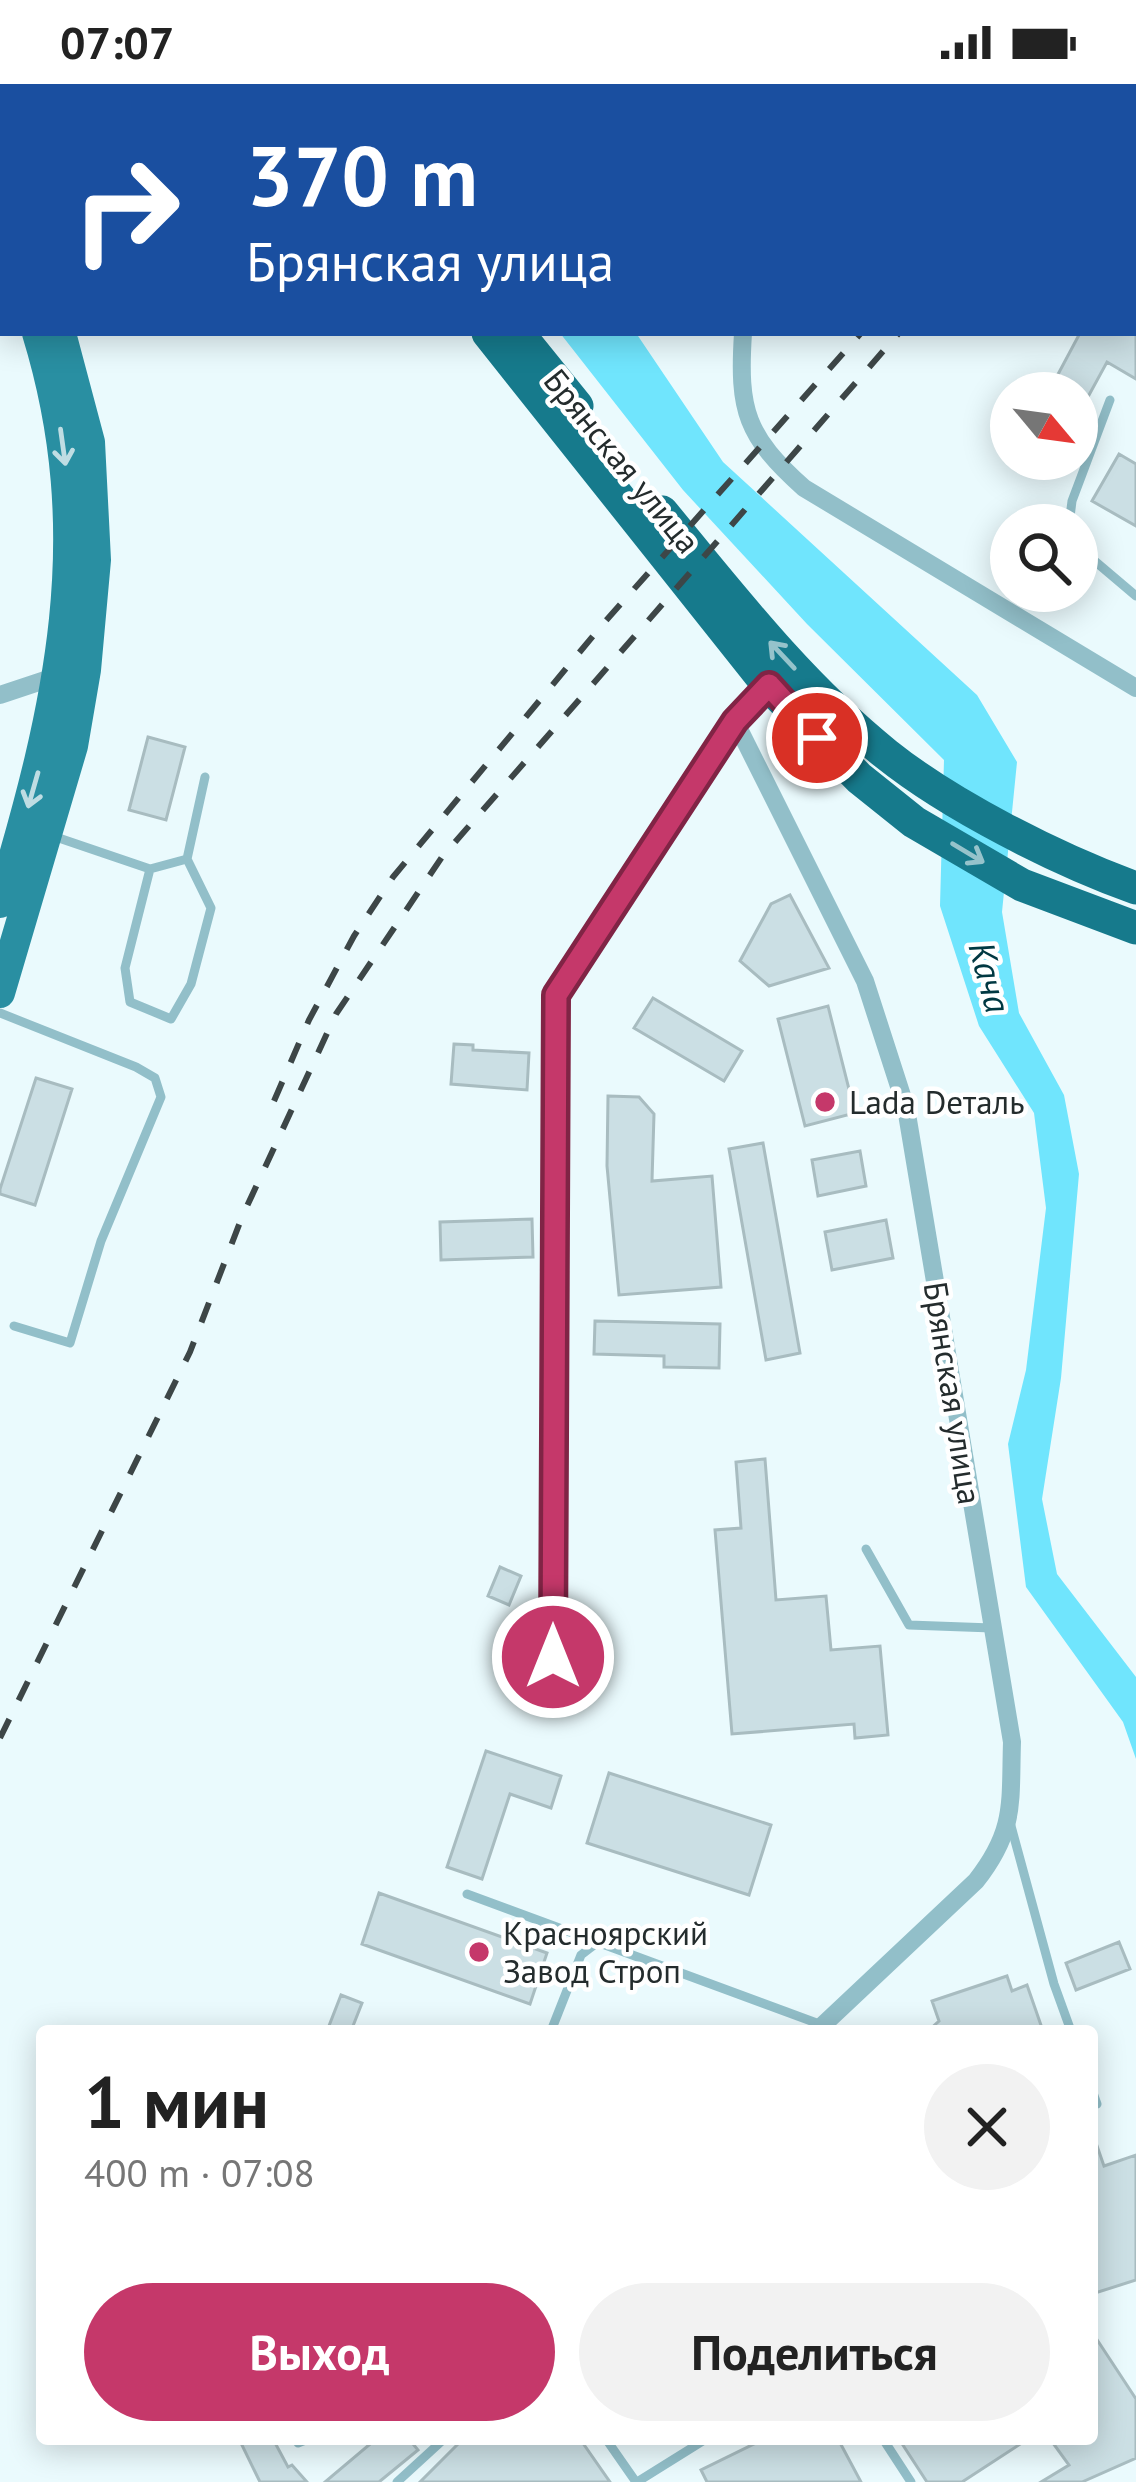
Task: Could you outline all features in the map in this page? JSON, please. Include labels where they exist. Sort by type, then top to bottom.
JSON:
[{"type":"highway","name":"Брянская улица","points":[[490,336],[769,685],[831,752],[914,822],[1022,885],[1136,928]]},
{"type":"highway","name":"Брянская улица","points":[[520,336],[783,657],[888,756],[1042,848],[1136,888]]},
{"type":"main road","points":[[2,888],[48,734],[69,602],[68,489],[59,420],[38,336]]},
{"type":"main road","points":[[0,993],[73,746],[86,670],[96,560],[90,442],[62,336]]},
{"type":"street","points":[[743,336],[740,379],[746,411],[769,456],[805,488],[1136,688]]},
{"type":"street","points":[[0,694],[57,676]]},
{"type":"street","points":[[553,1657],[556,995],[735,721],[769,685]]},
{"type":"street","name":"Брянская улица","points":[[735,721],[865,981],[906,1108],[1012,1742],[1010,1821],[995,1856],[976,1881],[825,2025]]},
{"type":"lane","points":[[1072,504],[1110,400]]},
{"type":"lane","points":[[1098,564],[1136,596]]},
{"type":"lane","points":[[150,869],[125,968],[130,1002],[171,1019],[191,984],[211,908],[187,859],[206,777]]},
{"type":"lane","points":[[47,834],[150,869],[187,859]]},
{"type":"lane","points":[[0,1013],[136,1067],[155,1078],[160,1097],[101,1241],[70,1342],[14,1326]]},
{"type":"lane","points":[[866,1549],[909,1625],[992,1628]]},
{"type":"lane","points":[[1010,1821],[1069,2025]]},
{"type":"lane","points":[[467,1894],[814,2025]]},
{"type":"lane","points":[[552,2025],[581,1955],[598,1942]]},
{"type":"lane","points":[[397,2482],[438,2445]]},
{"type":"lane","points":[[610,2445],[636,2482],[696,2445]]},
{"type":"lane","points":[[888,2445],[911,2482]]},
{"type":"water","name":"Кача","points":[[562,336],[638,336],[723,462],[977,695],[1017,762],[1002,912],[1019,1013],[1064,1095],[1079,1174],[1061,1378],[1042,1499],[1057,1574],[1136,1677],[1136,1759],[1123,1722],[1026,1587],[1008,1444],[1026,1370],[1046,1208],[1034,1113],[979,1026],[940,906],[944,760],[807,624],[683,490]]},
{"type":"building","points":[[1078,336],[1136,336],[1136,379],[1107,362],[1098,378],[1098,372],[1059,372]]},
{"type":"building","points":[[1119,454],[1136,464],[1136,526],[1092,501]]},
{"type":"building","points":[[148,737],[185,747],[166,820],[129,810]]},
{"type":"building","points":[[790,895],[829,968],[769,986],[740,961],[771,904]]},
{"type":"building","points":[[653,998],[742,1051],[724,1081],[634,1028]]},
{"type":"building","points":[[828,1006],[855,1113],[805,1126],[778,1019]]},
{"type":"building","points":[[454,1044],[473,1045],[473,1050],[529,1053],[527,1090],[451,1084]]},
{"type":"building","points":[[36,1078],[72,1089],[35,1205],[0,1194],[0,1189]]},
{"type":"building","points":[[608,1096],[639,1097],[654,1114],[652,1181],[712,1176],[721,1287],[619,1295],[607,1166]]},
{"type":"building","points":[[763,1143],[800,1353],[766,1360],[729,1149]]},
{"type":"building","points":[[860,1151],[866,1186],[818,1196],[812,1160]]},
{"type":"building","points":[[532,1219],[533,1257],[441,1260],[440,1222]]},
{"type":"building","points":[[886,1220],[893,1258],[832,1270],[825,1232]]},
{"type":"building","points":[[595,1321],[720,1324],[719,1368],[664,1367],[664,1356],[594,1354]]},
{"type":"building","points":[[765,1459],[776,1600],[826,1596],[831,1650],[880,1646],[888,1735],[855,1738],[854,1724],[732,1734],[715,1530],[741,1528],[736,1462]]},
{"type":"building","points":[[500,1567],[521,1576],[509,1605],[488,1596]]},
{"type":"building","points":[[486,1751],[561,1776],[551,1808],[510,1794],[482,1879],[447,1867]]},
{"type":"building","points":[[609,1773],[771,1825],[749,1895],[587,1843]]},
{"type":"building","points":[[379,1893],[547,1953],[530,2004],[362,1944]]},
{"type":"building","points":[[1119,1942],[1130,1969],[1076,1990],[1066,1963]]},
{"type":"building","points":[[1007,1976],[1012,1991],[1027,1985],[1041,2025],[935,2025],[939,2021],[932,2001]]},
{"type":"building","points":[[341,1995],[362,2003],[353,2025],[329,2025]]},
{"type":"building","points":[[1098,2149],[1104,2166],[1136,2155],[1136,2280],[1098,2292]]},
{"type":"building","points":[[1098,2341],[1136,2399],[1136,2458],[1082,2482],[1041,2482],[1069,2465],[1054,2445],[1098,2445]]},
{"type":"building","points":[[242,2445],[276,2445],[288,2467],[292,2465],[307,2482],[260,2482]]},
{"type":"building","points":[[369,2445],[414,2445],[418,2450],[379,2482],[325,2482]]},
{"type":"building","points":[[457,2445],[584,2445],[610,2482],[420,2482]]},
{"type":"building","points":[[752,2445],[841,2445],[861,2482],[707,2482],[701,2470]]},
{"type":"building","points":[[903,2445],[1019,2445],[962,2482],[927,2482]]},
{"type":"railway","points":[[274,1101],[309,1020],[354,936],[393,877],[603,624],[858,336]]},
{"type":"railway","points":[[0,1738],[190,1352],[242,1217],[336,1014],[442,857],[896,336]]},
{"type":"place","name":"Lada Dеталь","points":[[825,1102]]},
{"type":"place","name":"Красноярский Завод Строп","points":[[479,1952]]},
{"type":"route","points":[[553,1657],[556,995],[735,721],[769,685],[817,738]]}]
